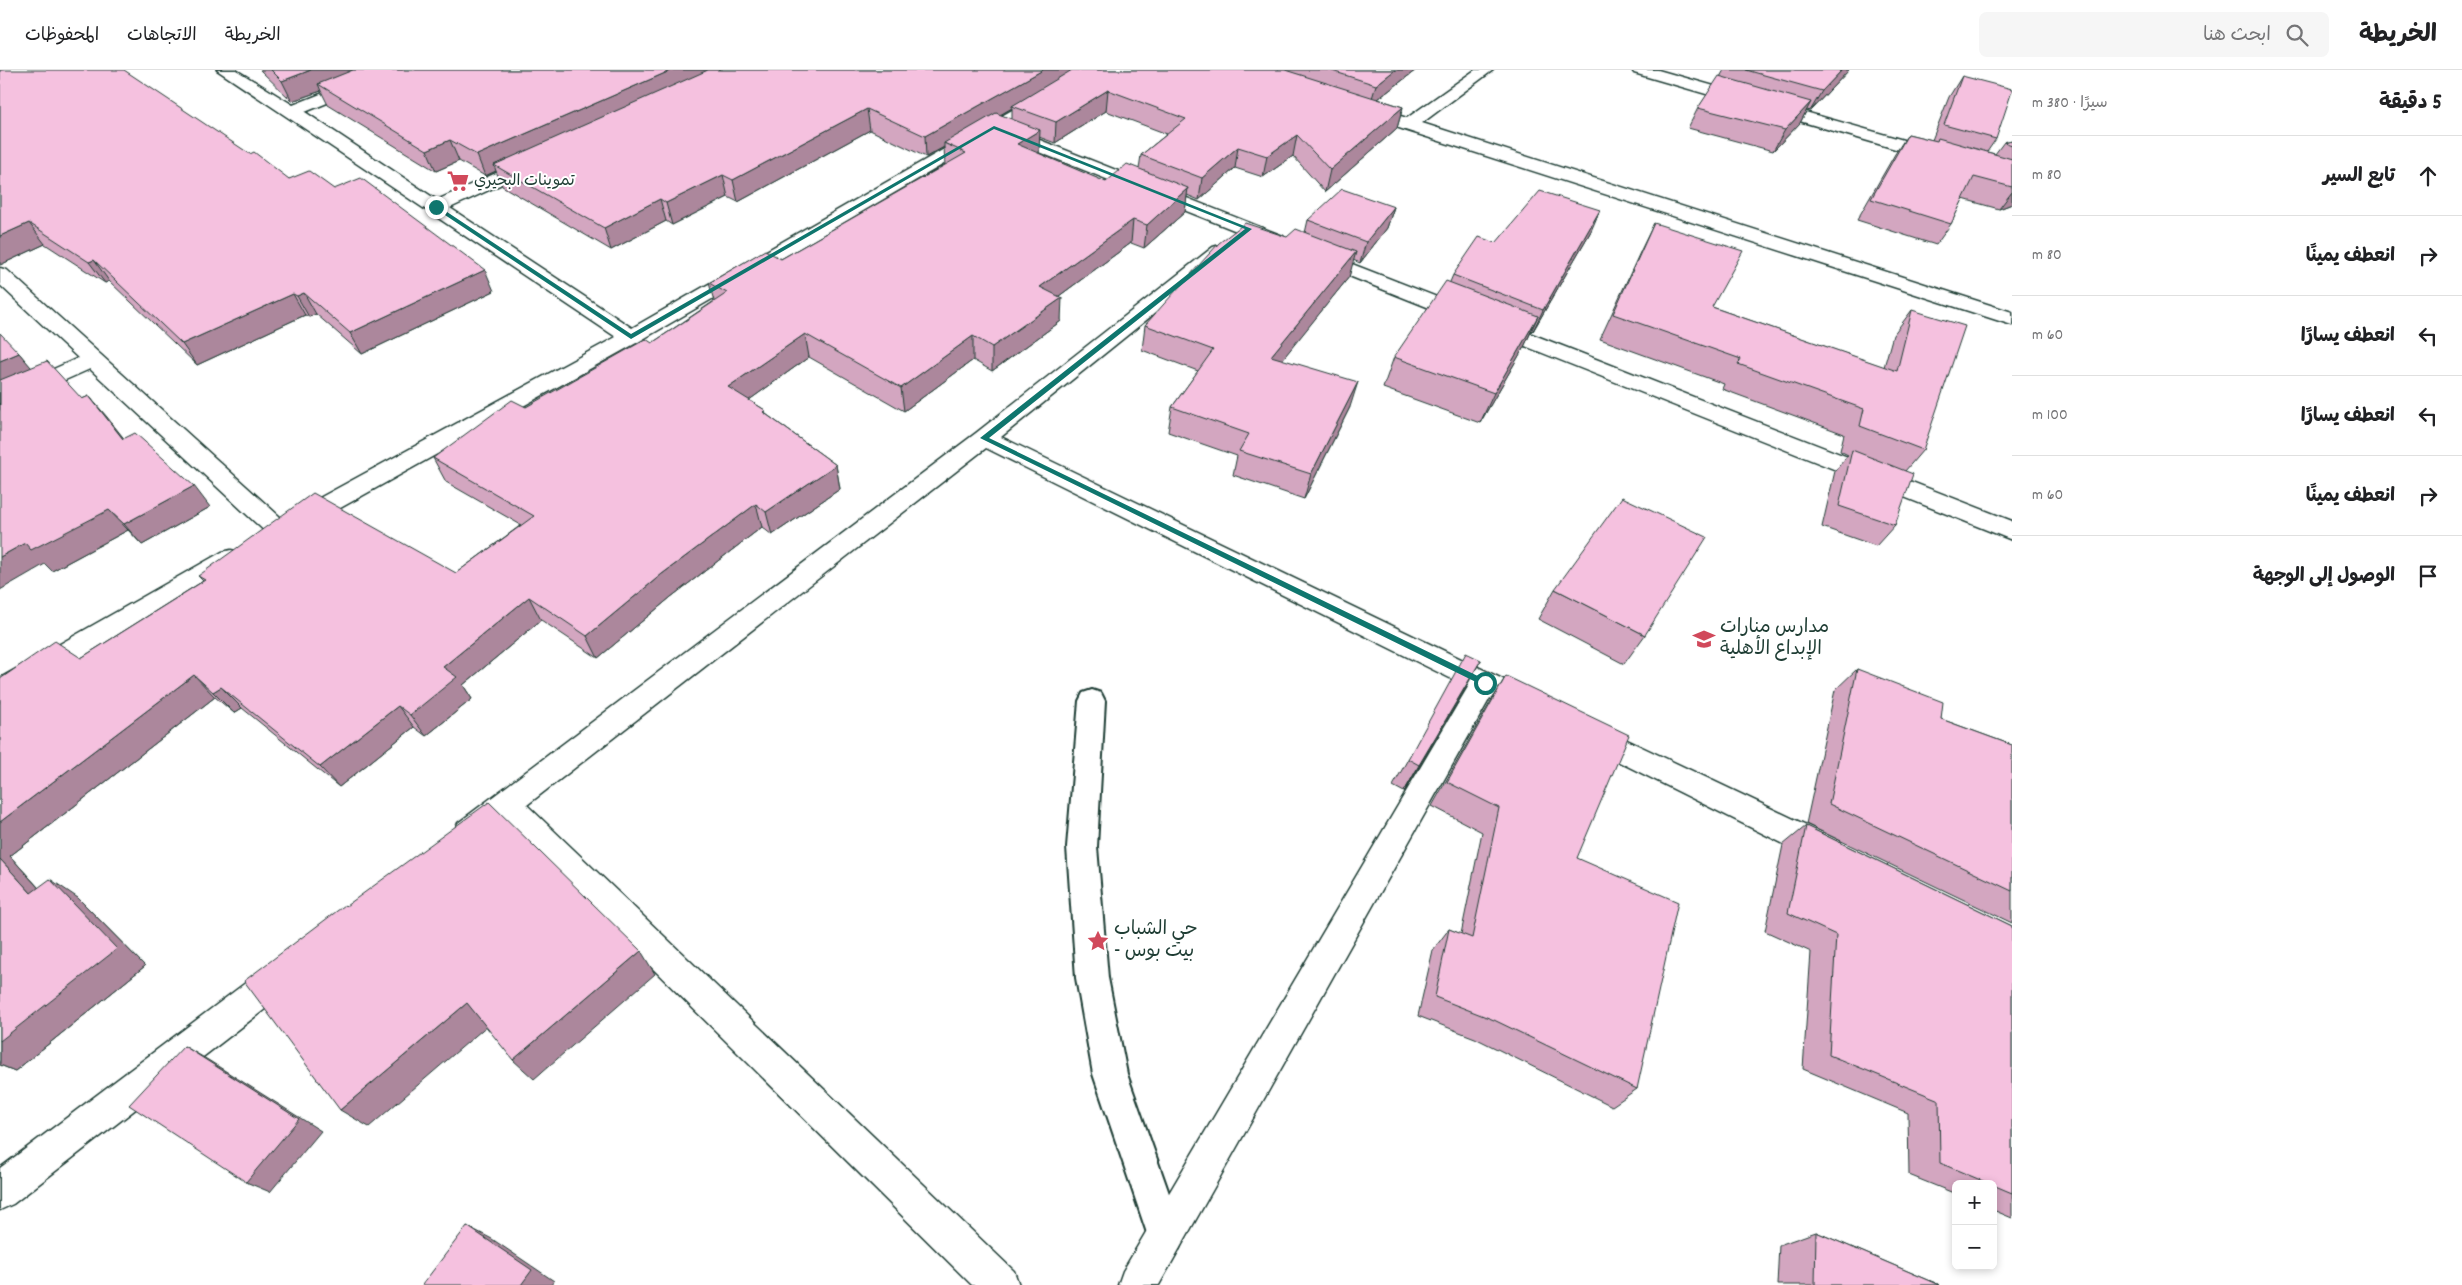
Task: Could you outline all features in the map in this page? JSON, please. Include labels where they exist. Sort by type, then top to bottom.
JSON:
[{"type":"street","points":[[225,70],[292,111],[631,337]]},
{"type":"street","points":[[292,111],[395,70]]},
{"type":"street","points":[[0,691],[263,540],[631,337],[1094,70]]},
{"type":"street","points":[[1408,125],[1485,70]]},
{"type":"street","points":[[1640,70],[1955,160]]},
{"type":"street","points":[[1351,106],[2012,319]]},
{"type":"street","points":[[994,127],[2012,532]]},
{"type":"street","points":[[436,207],[553,154]]},
{"type":"street","points":[[450,846],[984,438],[1249,229]]},
{"type":"street","points":[[0,274],[93,359],[263,540]]},
{"type":"street","points":[[0,402],[93,359]]},
{"type":"street","points":[[984,438],[1851,862]]},
{"type":"street","points":[[1137,1285],[1485,683]]},
{"type":"street","points":[[506,804],[1000,1285]]},
{"type":"street","points":[[0,1191],[300,961]]},
{"type":"lane","points":[[1092,701],[1082,847],[1092,978],[1110,1074],[1166,1236]]},
{"type":"building","points":[[0,70],[124,70],[250,154],[254,152],[289,179],[309,171],[334,189],[361,178],[485,270],[350,333],[304,293],[297,296],[293,294],[182,344],[94,260],[89,262],[29,223],[0,236]]},
{"type":"building","points":[[271,70],[311,70],[282,81]]},
{"type":"building","points":[[353,70],[672,70],[477,155],[450,140],[427,150],[318,84]]},
{"type":"building","points":[[708,70],[1043,70],[925,136],[867,109],[733,180],[723,175],[666,203],[660,199],[604,228],[494,165]]},
{"type":"building","points":[[1072,70],[1285,70],[1403,107],[1330,170],[1297,135],[1267,156],[1238,147],[1202,178],[1141,155],[1186,119],[1108,90],[1056,122],[1012,106]]},
{"type":"building","points":[[1329,70],[1395,70],[1376,85]]},
{"type":"building","points":[[1746,70],[1842,70],[1822,91]]},
{"type":"building","points":[[1719,76],[1811,102],[1785,130],[1698,108]]},
{"type":"building","points":[[1962,76],[2012,89],[1996,139],[1944,125]]},
{"type":"building","points":[[996,113],[1040,130],[1017,144],[1106,182],[1127,164],[1188,188],[1147,225],[1133,220],[1040,287],[1062,298],[992,347],[973,336],[901,388],[805,334],[728,387],[765,410],[763,412],[836,465],[766,512],[756,504],[662,574],[587,636],[529,597],[443,667],[457,677],[410,715],[398,706],[320,767],[221,687],[213,692],[194,675],[0,822],[0,679],[55,641],[81,658],[205,580],[198,576],[313,493],[456,573],[534,516],[433,458],[512,400],[526,407],[646,339],[652,343],[727,293],[709,283],[765,250],[781,259],[966,153],[944,143]]},
{"type":"building","points":[[1908,134],[1937,141],[1938,138],[2012,159],[2012,187],[1974,177],[1951,224],[1871,199]]},
{"type":"building","points":[[2012,140],[2012,145],[2004,142]]},
{"type":"building","points":[[1342,189],[1394,207],[1366,242],[1308,220]]},
{"type":"building","points":[[1540,191],[1600,210],[1543,310],[1453,275],[1479,237],[1496,243]]},
{"type":"building","points":[[1245,223],[1287,237],[1296,229],[1356,252],[1271,356],[1358,382],[1311,474],[1239,451],[1249,434],[1172,407],[1213,350],[1145,325],[1219,243]]},
{"type":"building","points":[[1654,223],[1743,251],[1712,307],[1897,371],[1912,310],[1965,326],[1923,450],[1860,426],[1864,409],[1738,364],[1741,359],[1613,314]]},
{"type":"building","points":[[1446,281],[1538,316],[1494,393],[1394,357]]},
{"type":"building","points":[[0,333],[19,353],[0,361]]},
{"type":"building","points":[[47,361],[82,399],[89,396],[123,439],[135,433],[194,486],[124,524],[109,510],[31,550],[25,543],[0,557],[0,380]]},
{"type":"building","points":[[1852,450],[1913,474],[1895,525],[1839,506]]},
{"type":"building","points":[[1622,497],[1707,537],[1645,635],[1555,589]]},
{"type":"building","points":[[1466,653],[1481,660],[1419,765],[1408,759]]},
{"type":"building","points":[[1857,669],[1943,702],[1941,719],[2012,745],[2012,891],[1829,804]]},
{"type":"building","points":[[1506,676],[1629,735],[1577,858],[1678,902],[1637,1089],[1494,1020],[1435,997],[1449,929],[1472,938],[1499,808],[1447,782]]},
{"type":"building","points":[[489,802],[641,951],[513,1060],[467,1003],[340,1110],[244,981],[345,905]]},
{"type":"building","points":[[1806,826],[2012,926],[2012,1193],[1997,1187],[1997,1180],[1980,1180],[1940,1163],[1939,1100],[1829,1055],[1836,935],[1788,913]]},
{"type":"building","points":[[0,859],[31,893],[50,879],[117,949],[0,1041]]},
{"type":"building","points":[[184,1046],[299,1119],[246,1182],[129,1105]]},
{"type":"building","points":[[467,1226],[532,1270],[521,1285],[422,1285]]},
{"type":"building","points":[[1816,1232],[1940,1285],[1815,1285]]},
{"type":"place","name":"تموينات البحيري","points":[[458,181]]},
{"type":"place","name":"مدارس منارات الإبداع الأهلية","points":[[1704,639]]},
{"type":"place","name":"حي الشباب - بيت بوس","points":[[1098,941]]},
{"type":"route","points":[[436,207],[631,337],[994,127],[1249,229],[984,438],[1485,683]]}]
